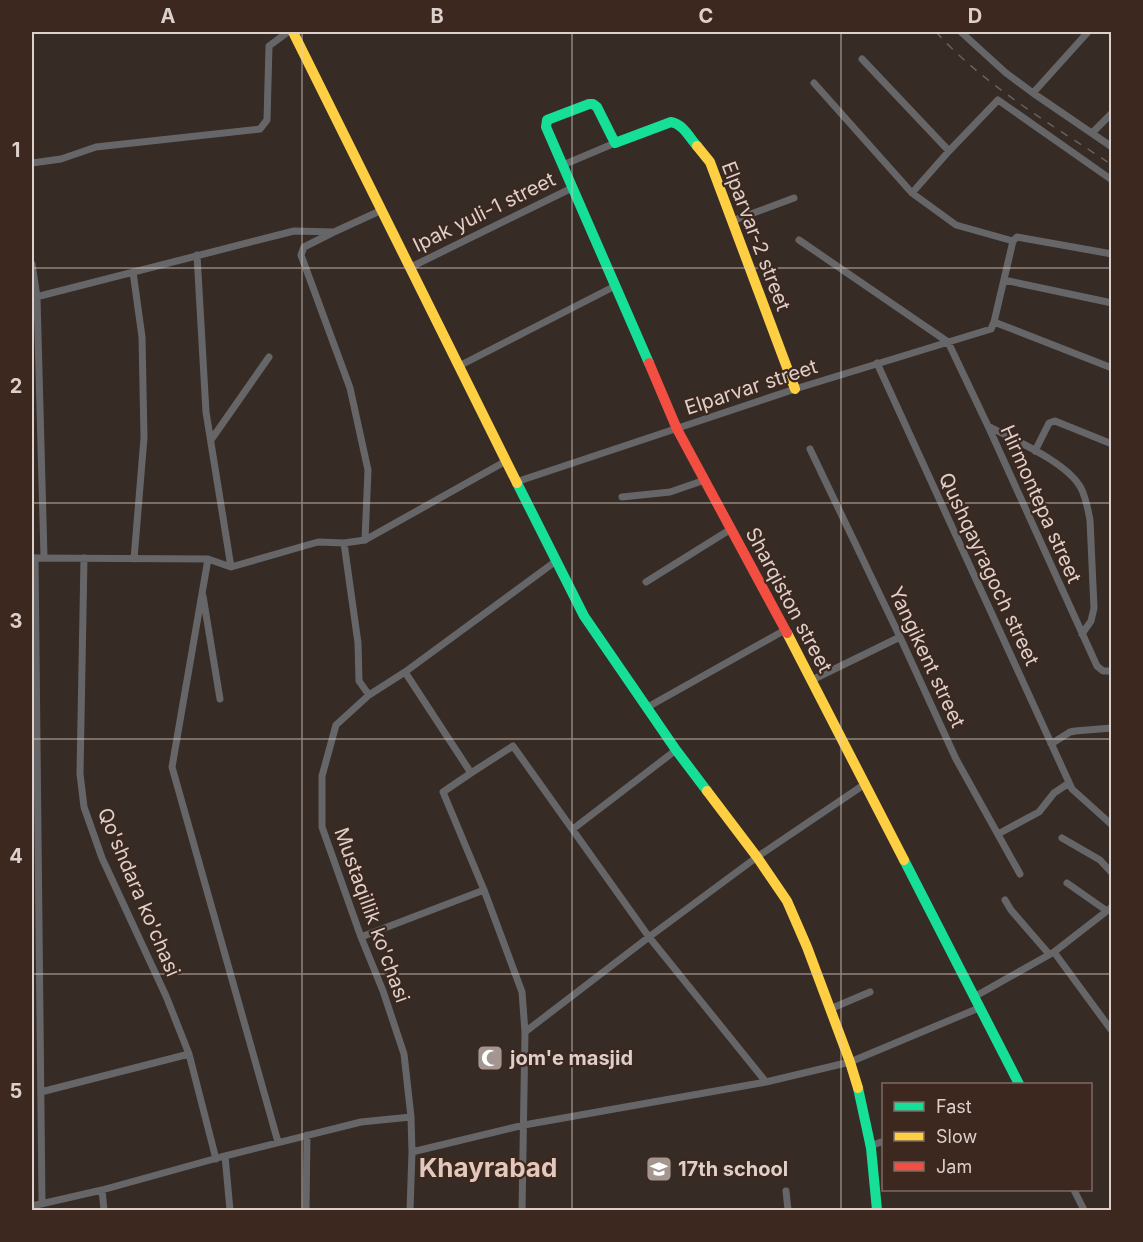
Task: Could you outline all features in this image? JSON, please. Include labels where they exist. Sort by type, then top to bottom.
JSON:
[{"type":"street","points":[[32,163],[61,159],[96,147],[260,129],[267,120],[269,45],[288,32]]},
{"type":"street","points":[[293,32],[584,616],[646,708],[787,901],[850,1062],[860,1095],[870,1146],[877,1210]]},
{"type":"street","points":[[961,32],[1006,73],[1112,147]]},
{"type":"street","points":[[1033,93],[1088,32]]},
{"type":"street","points":[[862,59],[949,151]]},
{"type":"street","points":[[814,83],[912,193],[956,225],[1013,241]]},
{"type":"street","points":[[912,193],[998,100],[1112,180]]},
{"type":"street","name":"Sharqiston street","points":[[615,143],[597,107],[593,104],[547,120],[546,127],[678,429],[812,680],[1018,1083]]},
{"type":"street","points":[[1092,133],[1112,113]]},
{"type":"street","name":"Elparvar-2 street","points":[[615,143],[673,122],[677,123],[710,162],[795,389]]},
{"type":"street","points":[[563,165],[615,143]]},
{"type":"street","name":"Ipak yuli-1 street","points":[[411,267],[572,188]]},
{"type":"street","points":[[732,221],[794,198]]},
{"type":"street","points":[[365,540],[368,470],[350,388],[301,255],[304,247],[382,210]]},
{"type":"street","points":[[34,297],[294,231],[334,232]]},
{"type":"street","points":[[1112,254],[1017,237],[1013,241],[994,322],[1112,368]]},
{"type":"street","points":[[799,240],[948,342]]},
{"type":"street","points":[[197,255],[206,412],[231,567]]},
{"type":"street","points":[[32,264],[44,557]]},
{"type":"street","points":[[133,272],[142,337],[144,438],[134,558]]},
{"type":"street","points":[[1004,280],[1112,303]]},
{"type":"street","points":[[459,366],[615,286]]},
{"type":"street","name":"Elparvar street","points":[[516,482],[795,389],[991,329],[994,322]]},
{"type":"street","name":"Hirmontepa street","points":[[948,342],[1097,666],[1103,671],[1112,671]]},
{"type":"street","points":[[211,440],[269,357]]},
{"type":"street","name":"Qushqayragoch street","points":[[877,363],[1071,786]]},
{"type":"street","points":[[1035,450],[1049,423],[1055,421],[1112,444]]},
{"type":"street","points":[[988,426],[1035,450],[1066,470],[1081,487],[1088,507],[1094,614],[1082,634]]},
{"type":"street","name":"Yangikent street","points":[[810,449],[956,759],[1020,874]]},
{"type":"street","points":[[42,1203],[33,558],[208,559],[231,567],[318,542],[344,543],[365,540],[506,461]]},
{"type":"street","points":[[622,497],[670,492],[705,480]]},
{"type":"street","points":[[646,582],[731,529]]},
{"type":"street","points":[[344,543],[358,643],[359,681],[369,695]]},
{"type":"street","name":"Qo'shdara ko'chasi","points":[[84,558],[80,774],[84,807],[102,858],[166,996],[189,1054],[216,1159]]},
{"type":"street","points":[[208,559],[172,767],[279,1142]]},
{"type":"street","name":"Mustaqillik ko'chasi","points":[[410,1210],[411,1117],[404,1054],[322,827],[322,776],[336,724],[369,695],[405,672],[556,561]]},
{"type":"street","points":[[202,590],[220,699]]},
{"type":"street","points":[[646,708],[785,630]]},
{"type":"street","points":[[812,680],[900,636]]},
{"type":"street","points":[[405,672],[471,772]]},
{"type":"street","points":[[1051,744],[1070,732],[1112,728]]},
{"type":"street","points":[[522,1210],[525,1032],[522,992],[484,890],[443,792],[513,746],[649,937],[766,1082]]},
{"type":"street","points":[[573,829],[676,750]]},
{"type":"street","points":[[525,1032],[757,857],[865,784]]},
{"type":"street","points":[[998,834],[1039,812],[1054,793],[1071,786],[1112,825]]},
{"type":"street","points":[[1062,838],[1100,860],[1112,873]]},
{"type":"street","points":[[974,997],[1052,953],[1109,909],[1067,883]]},
{"type":"street","points":[[361,937],[484,890]]},
{"type":"street","points":[[1005,900],[1011,910],[1052,953],[1112,1031]]},
{"type":"street","points":[[830,1009],[870,992]]},
{"type":"street","points":[[412,1152],[524,1125],[766,1082],[850,1062],[979,1008]]},
{"type":"street","points":[[41,1092],[189,1054]]},
{"type":"street","points":[[32,1206],[102,1190],[361,1122],[411,1117]]},
{"type":"street","points":[[306,1210],[307,1135]]},
{"type":"street","points":[[870,1146],[882,1141]]},
{"type":"street","points":[[225,1156],[230,1210]]},
{"type":"street","points":[[102,1190],[104,1210]]},
{"type":"street","points":[[786,1191],[788,1210]]},
{"type":"street","points":[[1074,1191],[1084,1210]]},
{"type":"railway","points":[[936,32],[955,52],[997,87],[1112,165]]},
{"type":"traffic: fast","points":[[649,363],[546,127],[547,120],[593,104],[597,107],[615,143],[671,122],[682,128],[697,146]]},
{"type":"traffic: fast","points":[[517,483],[584,616],[707,791]]},
{"type":"traffic: fast","points":[[904,860],[1018,1083]]},
{"type":"traffic: fast","points":[[858,1088],[871,1148],[877,1210]]},
{"type":"traffic: slow","points":[[293,32],[517,483]]},
{"type":"traffic: slow","points":[[697,146],[710,162],[795,389]]},
{"type":"traffic: slow","points":[[787,633],[904,860]]},
{"type":"traffic: slow","points":[[707,791],[787,901],[807,947],[858,1088]]},
{"type":"traffic: jam","points":[[649,363],[677,429],[787,633]]},
{"type":"place","name":"jom'e masjid","points":[[490,1058]]},
{"type":"place","name":"17th school","points":[[659,1169]]},
{"type":"district","name":"Khayrabad","points":[[488,1167]]}]
